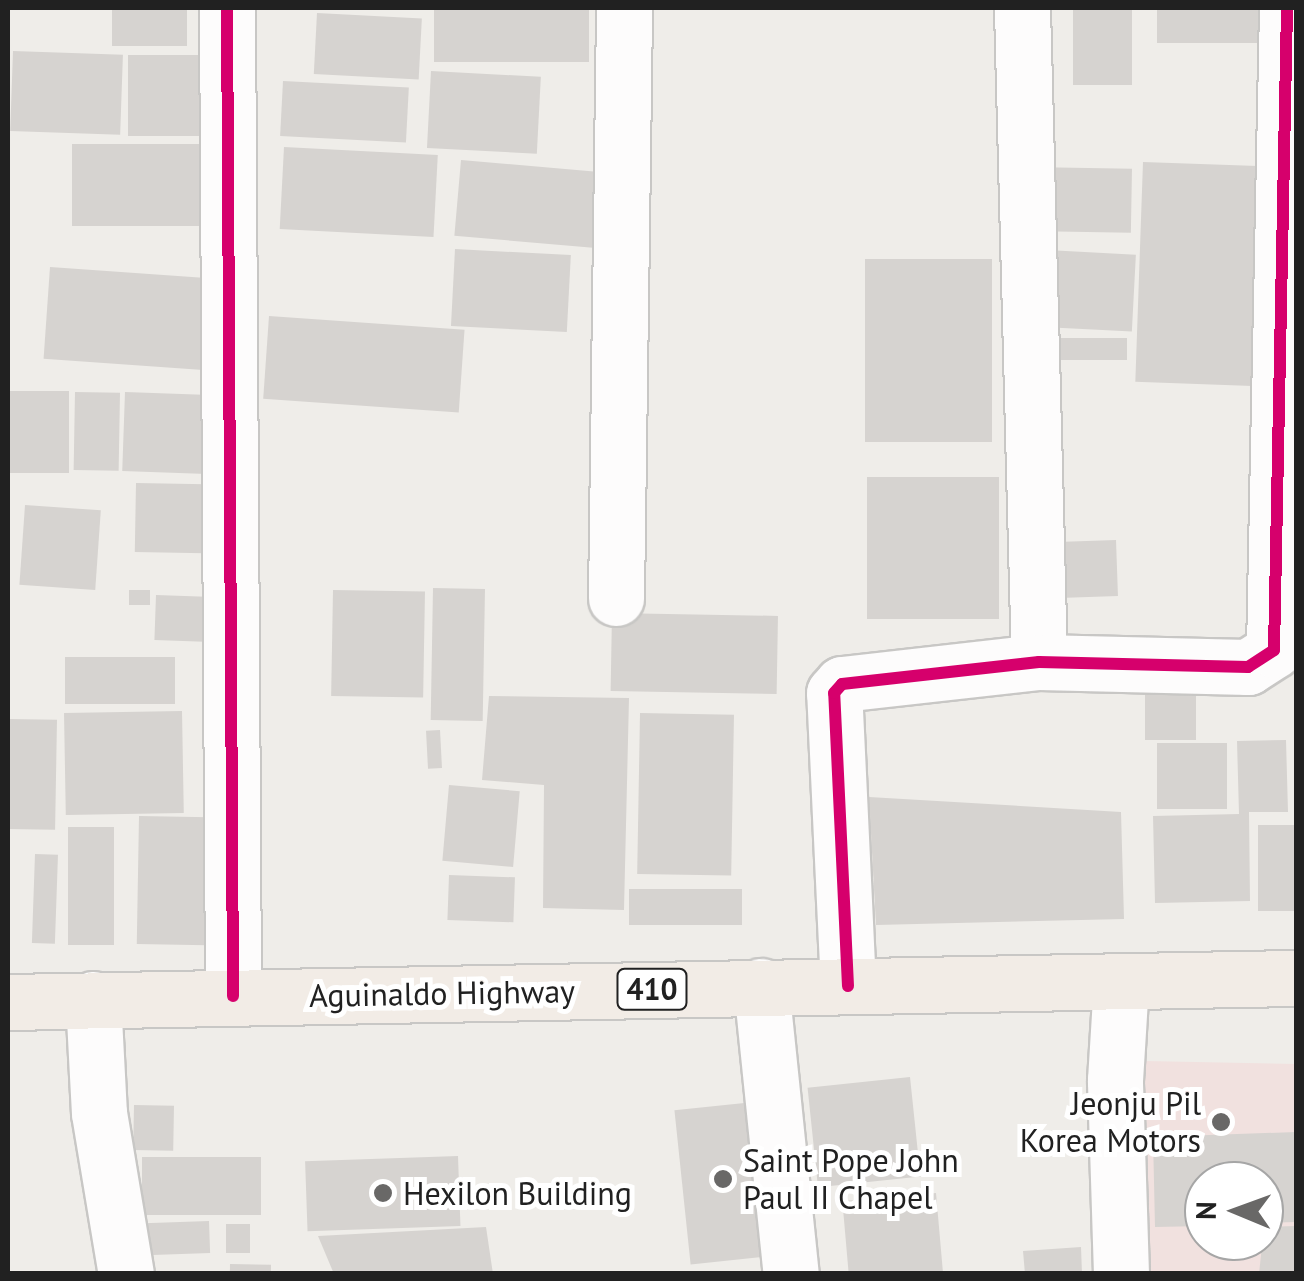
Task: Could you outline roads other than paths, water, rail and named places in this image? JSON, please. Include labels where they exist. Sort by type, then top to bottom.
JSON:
[{"type":"main road","name":"Aguinaldo Highway","points":[[8,1002],[1296,978]]},
{"type":"street","points":[[227,8],[234,996]]},
{"type":"street","points":[[616,598],[624,8]]},
{"type":"street","points":[[1022,8],[1039,662]]},
{"type":"street","points":[[848,986],[834,693],[856,679],[1039,662],[1248,667],[1274,650],[1287,8]]},
{"type":"street","points":[[1120,1274],[1115,1080],[1121,981]]},
{"type":"street","points":[[762,986],[791,1274]]},
{"type":"street","points":[[94,999],[99,1113],[126,1274]]},
{"type":"place","name":"Jeonju Pil Korea Motors","points":[[1221,1122]]},
{"type":"place","name":"Saint Pope John Paul II Chapel","points":[[723,1179]]},
{"type":"place","name":"Hexilon Building","points":[[383,1193]]}]
